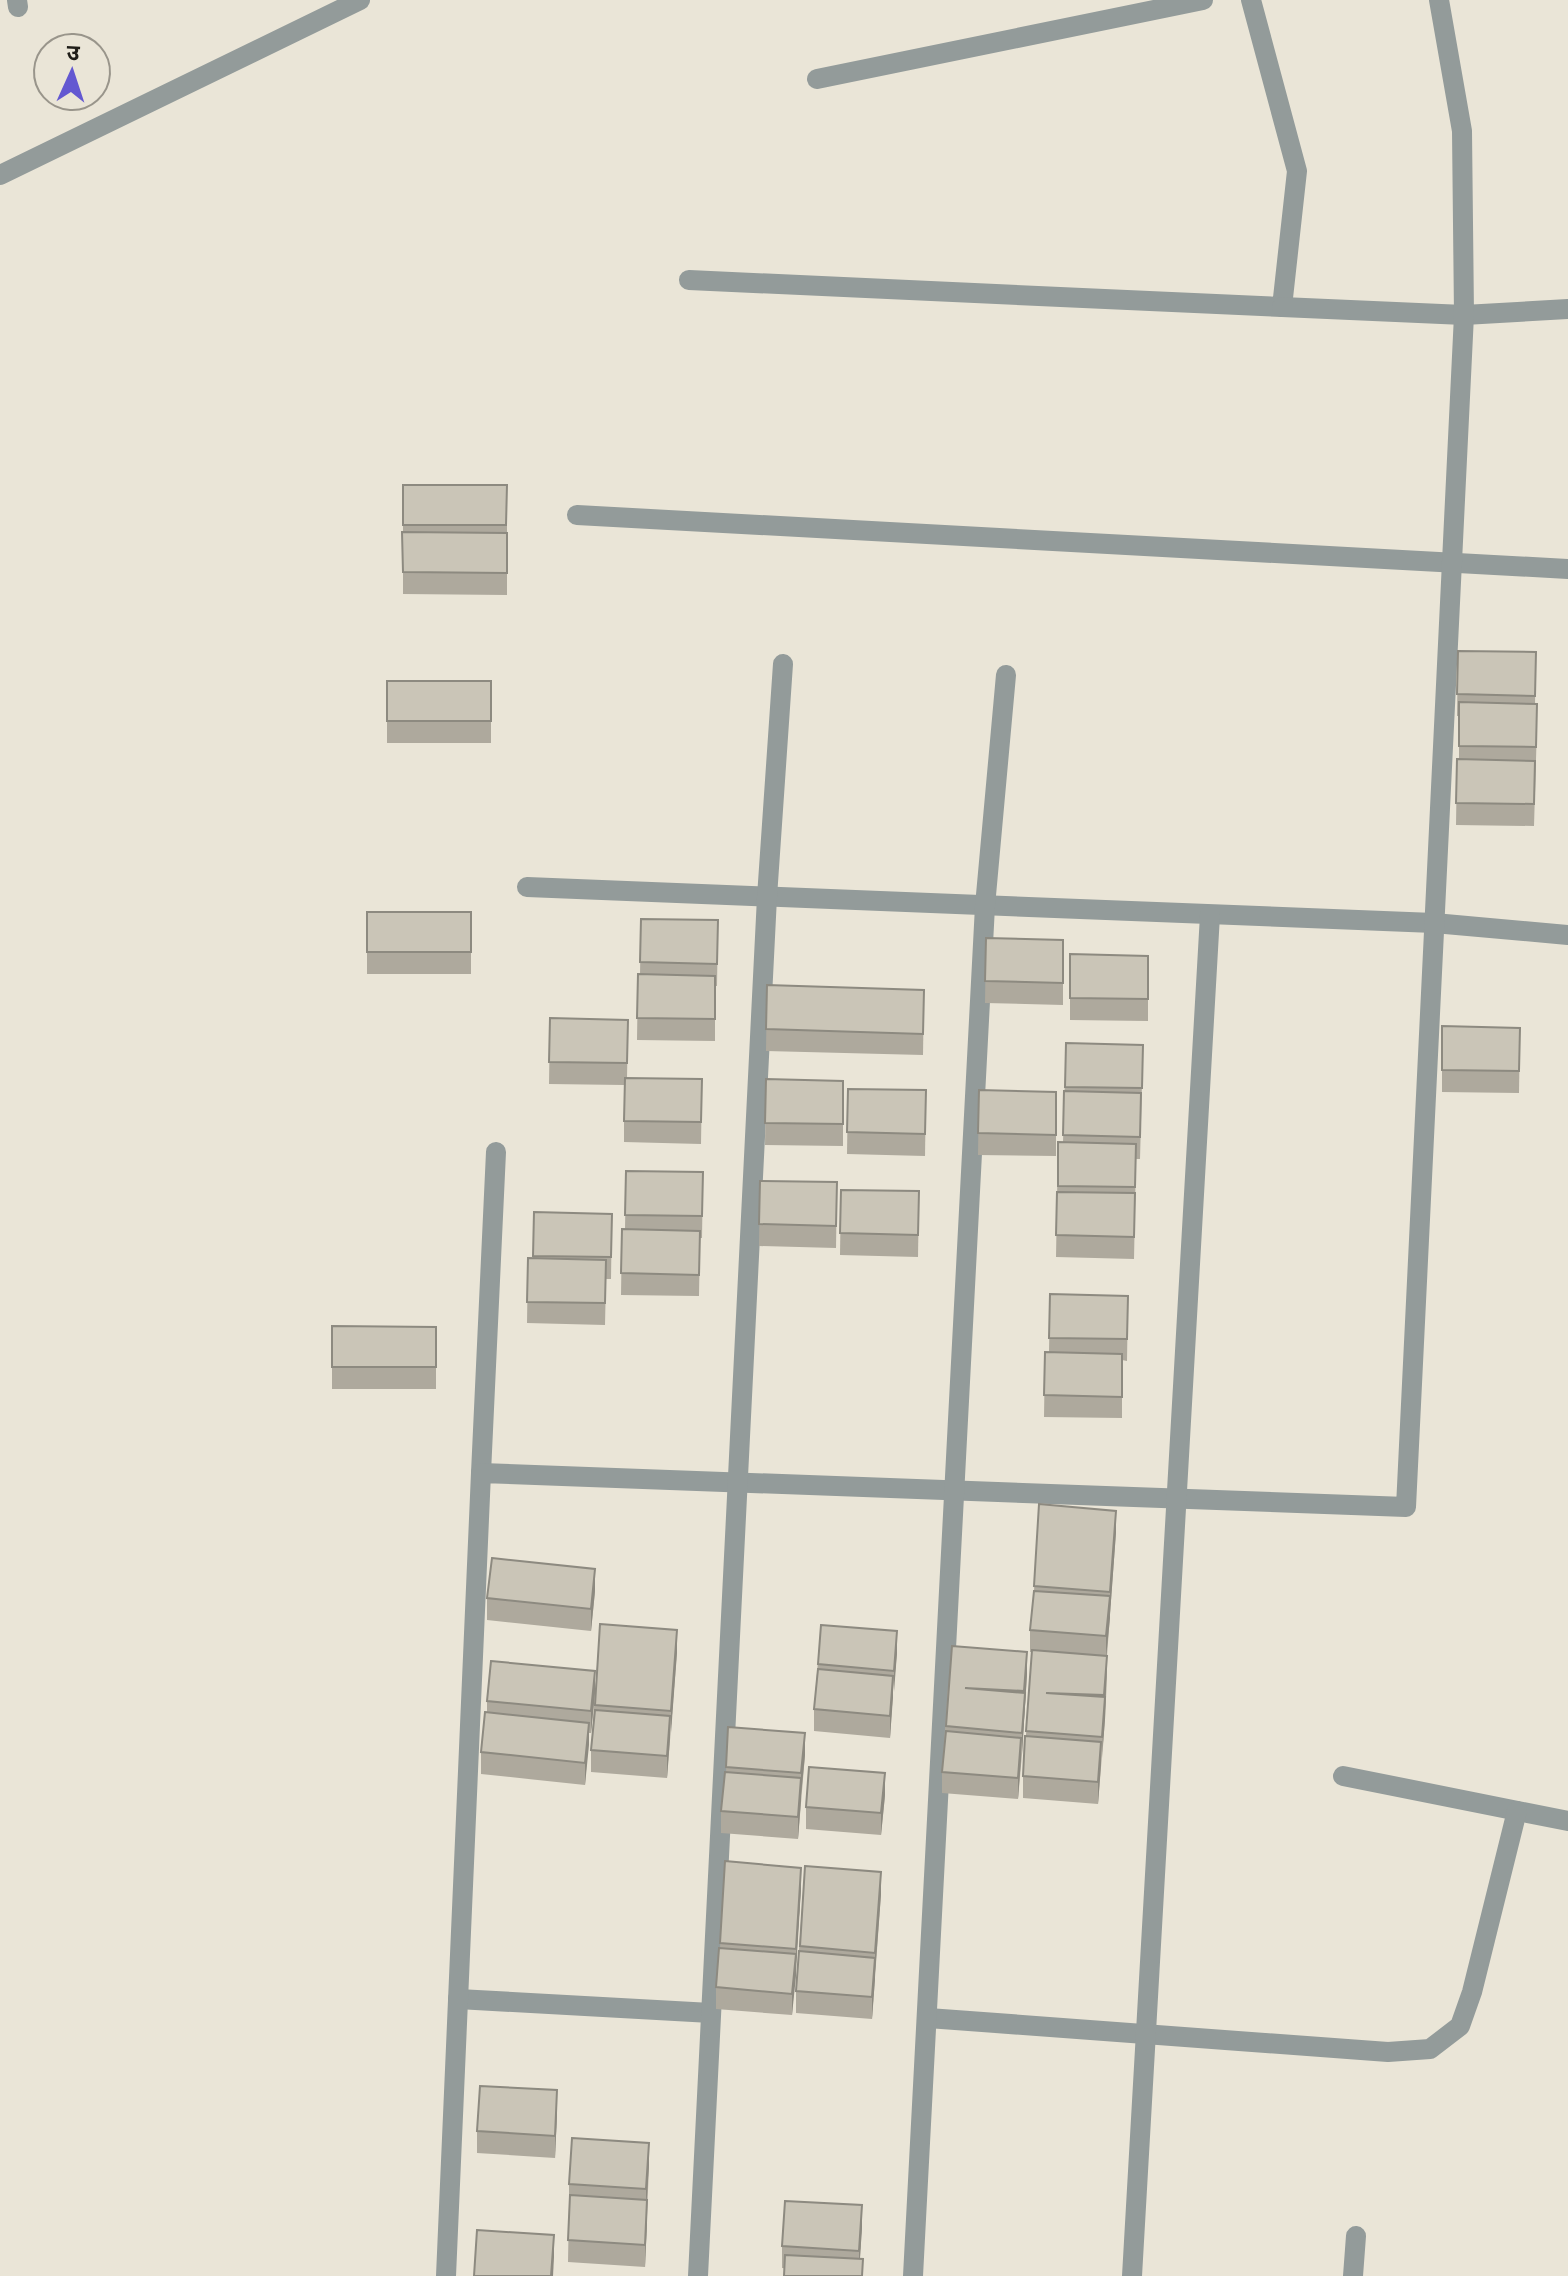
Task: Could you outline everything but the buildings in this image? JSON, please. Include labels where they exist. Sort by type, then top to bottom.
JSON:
[{"type":"street","points":[[0,175],[360,0]]},
{"type":"street","points":[[817,79],[1203,0]]},
{"type":"street","points":[[1251,0],[1297,171],[1282,307]]},
{"type":"street","points":[[481,1473],[1406,1507],[1464,315],[1462,131],[1439,0]]},
{"type":"street","points":[[689,280],[1464,315],[1568,309]]},
{"type":"street","points":[[577,515],[1568,569]]},
{"type":"street","points":[[698,2276],[736,1483],[767,897],[783,664]]},
{"type":"street","points":[[913,2276],[985,906],[1006,675]]},
{"type":"street","points":[[527,887],[1434,923],[1568,935]]},
{"type":"street","points":[[1132,2276],[1210,915]]},
{"type":"street","points":[[446,2276],[496,1152]]},
{"type":"street","points":[[1343,1776],[1568,1821]]},
{"type":"street","points":[[928,2018],[1388,2052],[1430,2049],[1460,2026],[1472,1992],[1517,1811]]},
{"type":"street","points":[[458,1999],[711,2013]]},
{"type":"street","points":[[1353,2276],[1356,2236]]}]
